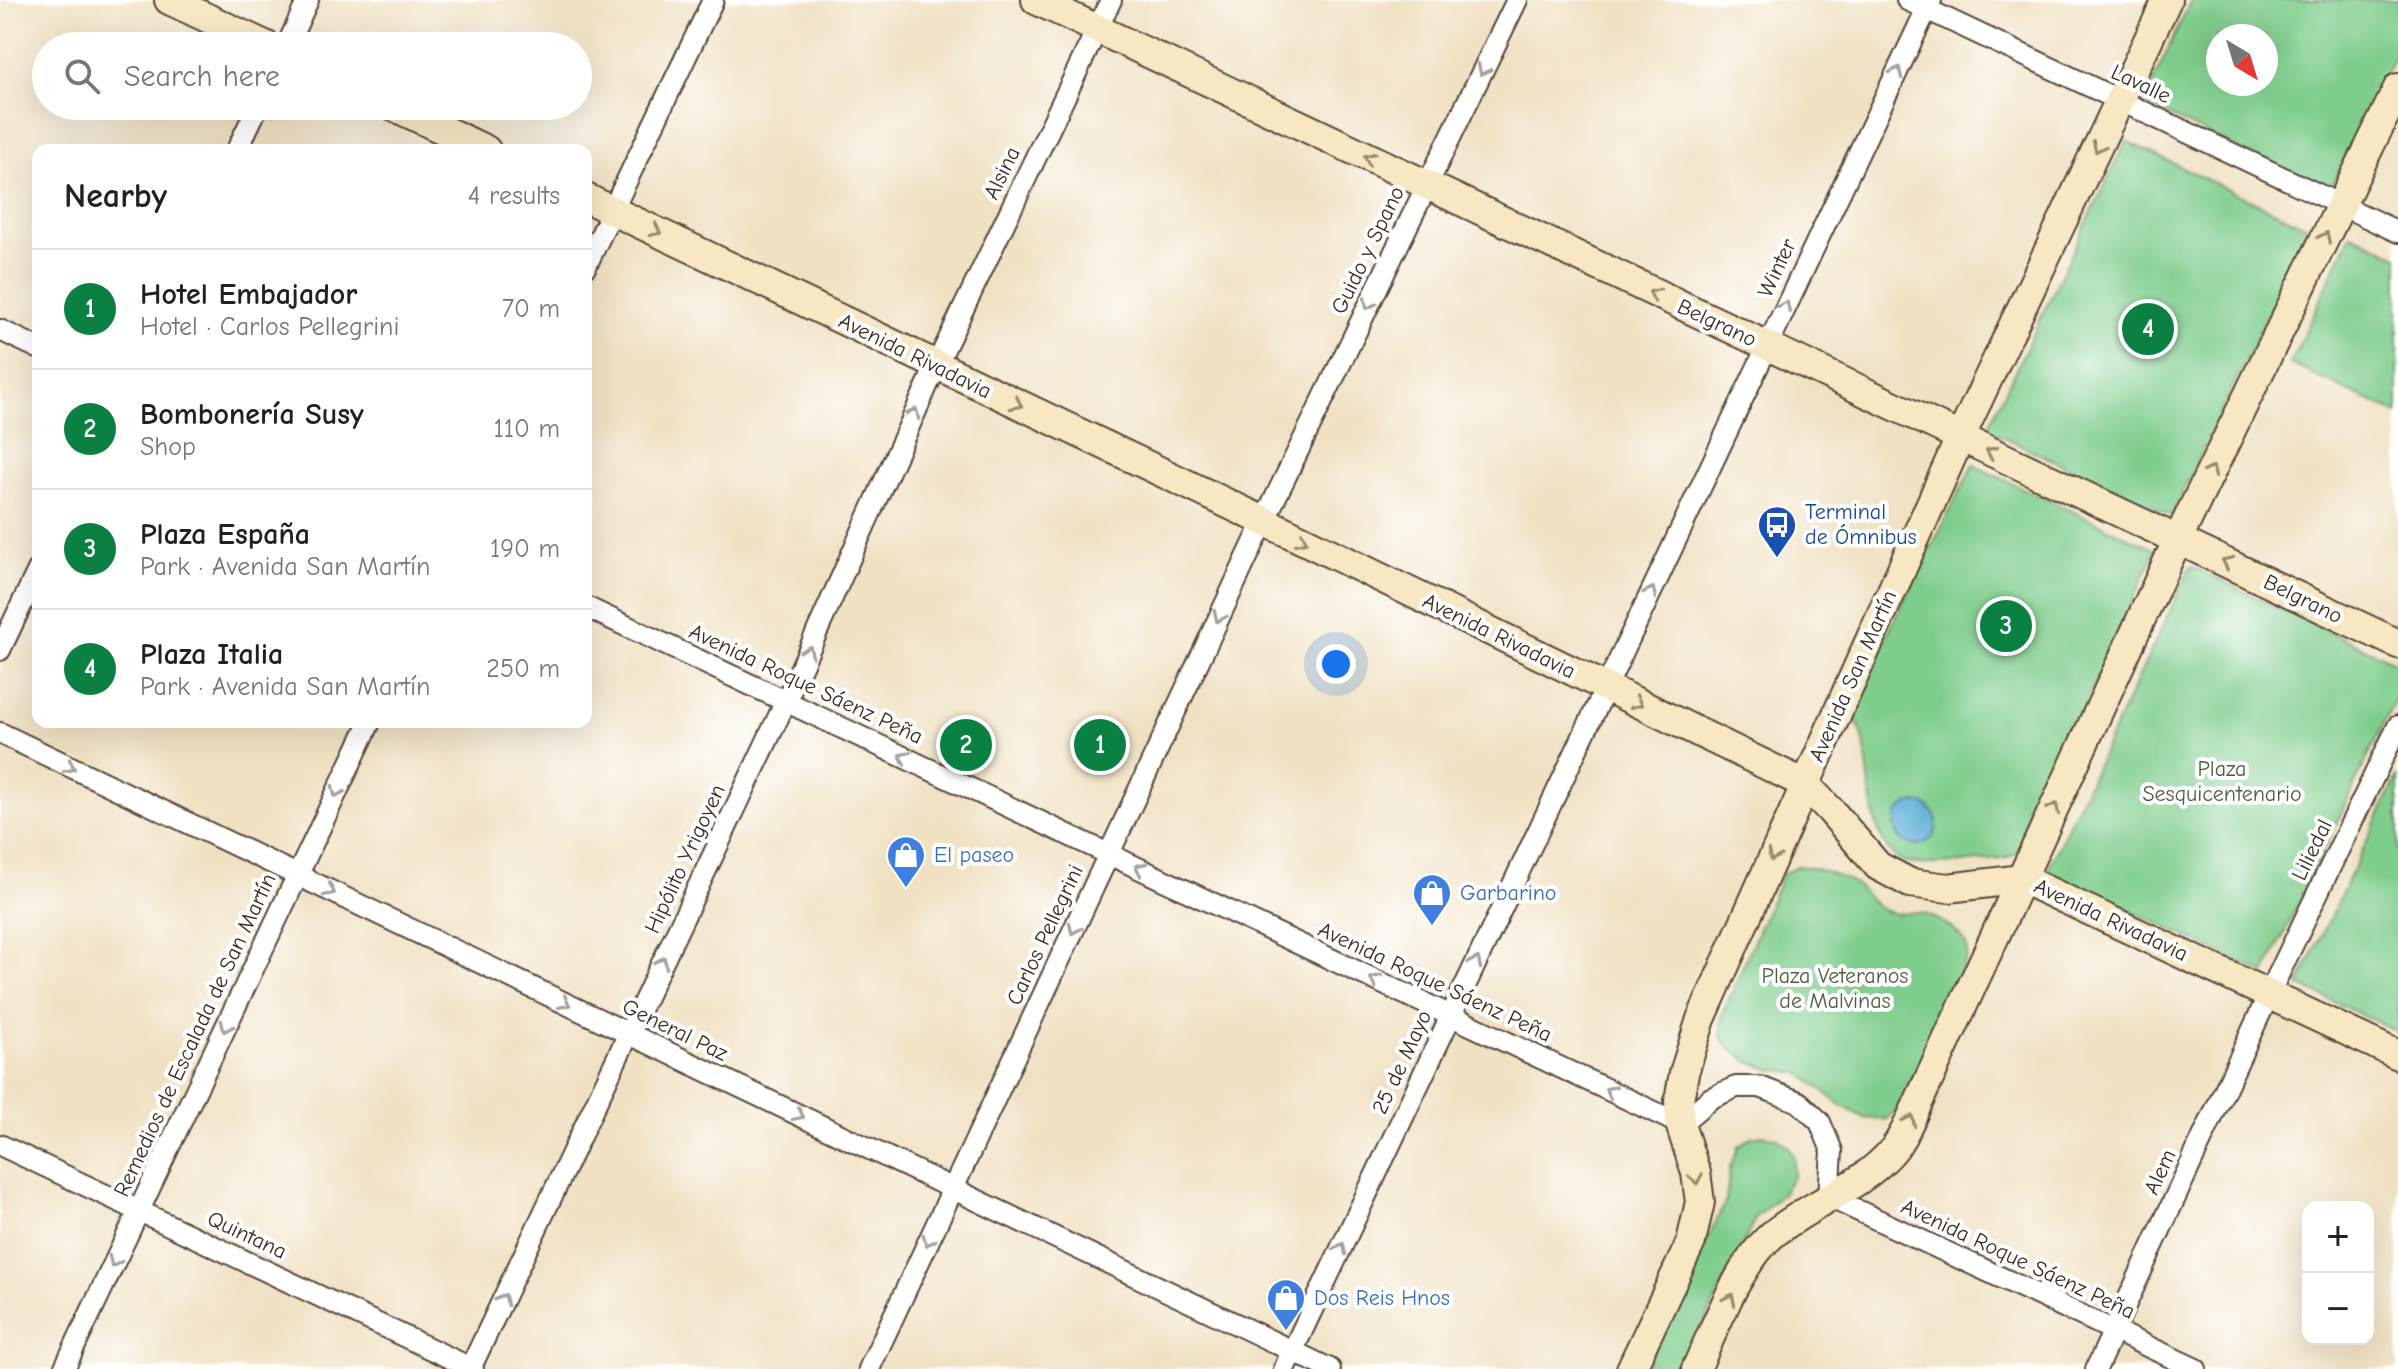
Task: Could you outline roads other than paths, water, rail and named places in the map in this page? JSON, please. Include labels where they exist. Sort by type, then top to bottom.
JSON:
[{"type":"main road","points":[[169,0],[237,32]]},
{"type":"main road","name":"Belgrano","points":[[1036,0],[2398,644]]},
{"type":"main road","name":"Avenida San Martín","points":[[1631,1369],[1691,1242],[1700,1202],[1696,1173],[1680,1124],[1679,1100],[1701,1019],[1960,438],[2167,0]]},
{"type":"main road","points":[[1696,1369],[1746,1265],[1770,1237],[1874,1168],[1894,1149],[1906,1129],[2178,539],[2398,88]]},
{"type":"main road","points":[[423,120],[473,144]]},
{"type":"main road","name":"Avenida Rivadavia","points":[[592,201],[1264,521],[1805,784],[1878,866],[1910,883],[1948,888],[2022,879],[2398,1055]]},
{"type":"street","points":[[293,32],[308,0]]},
{"type":"street","points":[[592,253],[713,0]]},
{"type":"street","name":"Alsina","points":[[936,366],[1111,0]]},
{"type":"street","name":"Guido y Spano","points":[[1264,521],[1517,0]]},
{"type":"street","name":"Lavalle","points":[[1907,0],[1929,5],[2398,232]]},
{"type":"street","name":"Winter","points":[[1605,688],[1929,5]]},
{"type":"street","points":[[240,144],[251,120]]},
{"type":"street","points":[[0,330],[32,345]]},
{"type":"street","name":"Hipólito Yrigoyen","points":[[471,1369],[786,701],[936,366]]},
{"type":"street","name":"Carlos Pellegrini","points":[[869,1369],[1264,521]]},
{"type":"street","points":[[0,650],[32,583]]},
{"type":"street","name":"Avenida Roque Sáenz Peña","points":[[592,610],[1680,1124]]},
{"type":"street","name":"25 de Mayo","points":[[1288,1360],[1605,688]]},
{"type":"street","name":"Liliedal","points":[[2269,994],[2398,726]]},
{"type":"street","name":"Remedios de Escalada de San Martín","points":[[64,1369],[367,728]]},
{"type":"street","name":"General Paz","points":[[0,733],[953,1189],[1288,1360],[1330,1369]]},
{"type":"street","name":"Alem","points":[[2096,1369],[2269,994]]},
{"type":"street","points":[[1680,1124],[1711,1098],[1736,1087],[1760,1087],[1799,1102],[1820,1122],[1832,1151],[1829,1197]]},
{"type":"street","name":"Quintana","points":[[0,1145],[471,1369]]},
{"type":"street","name":"Avenida Roque Sáenz Peña","points":[[1829,1197],[2196,1369]]},
{"type":"water","points":[[1916,803],[1931,809],[1937,824],[1931,839],[1916,845],[1901,839],[1895,824],[1901,809]]},
{"type":"place","name":"Plaza Italia","points":[[2148,329]]},
{"type":"place","name":"Terminal de Ómnibus","points":[[1777,559]]},
{"type":"place","name":"Plaza España","points":[[2006,626]]},
{"type":"place","name":"Bombonería Susy","points":[[966,745]]},
{"type":"place","name":"Hotel Embajador","points":[[1100,745]]},
{"type":"place","name":"El paseo","points":[[906,889]]},
{"type":"place","name":"Garbarino","points":[[1432,927]]},
{"type":"place","name":"Dos Reis Hnos","points":[[1286,1332]]},
{"type":"park label","name":"Plaza Sesquicentenario","points":[[2222,782]]},
{"type":"park label","name":"Plaza Veteranos de Malvinas","points":[[1835,988]]}]
